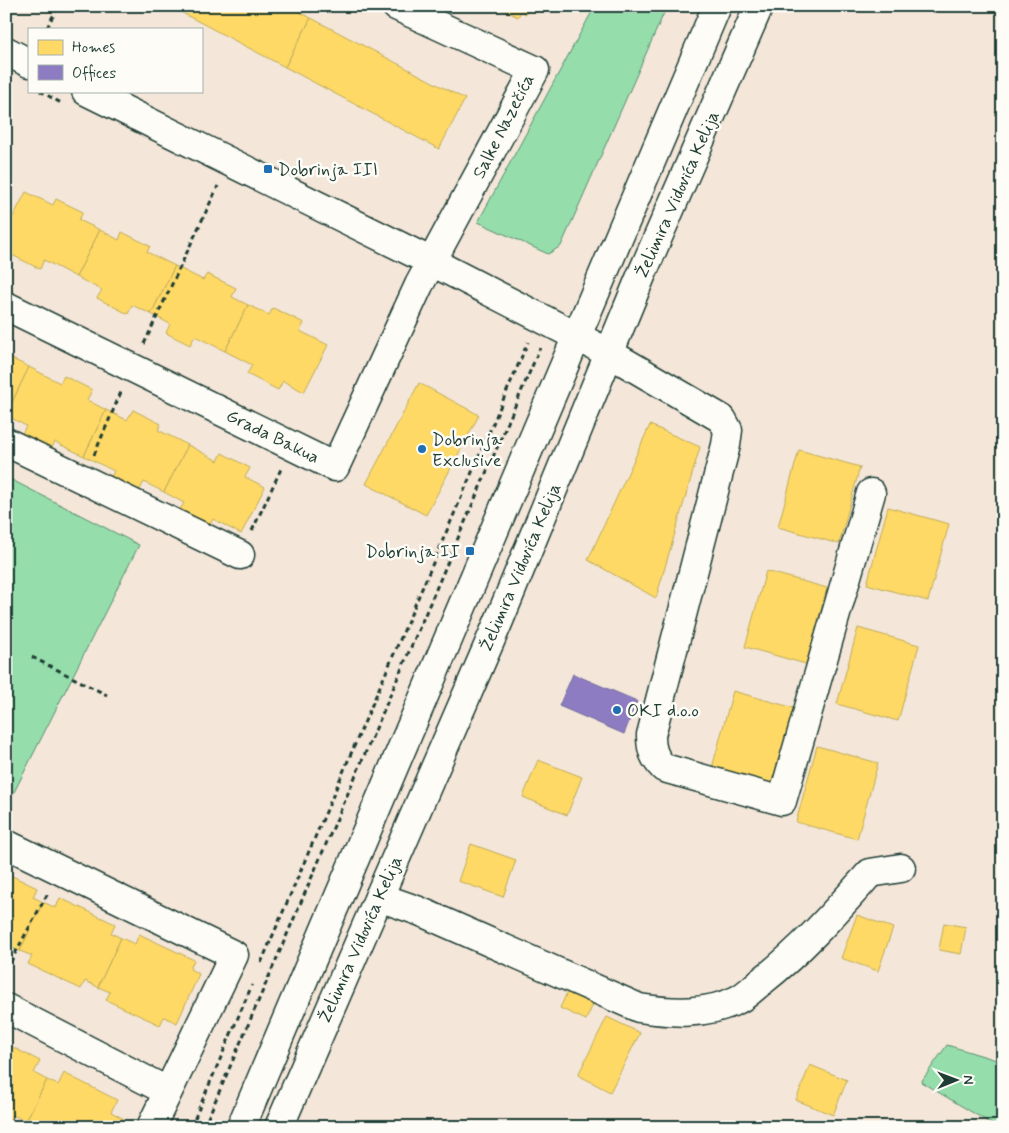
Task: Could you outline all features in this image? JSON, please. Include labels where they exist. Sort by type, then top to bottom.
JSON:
[{"type":"street","name":"Salke Nazečića","points":[[396,6],[535,70],[432,262]]},
{"type":"street","name":"Želimira Vidovića Kelija","points":[[241,1127],[717,6]]},
{"type":"street","name":"Želimira Vidovića Kelija","points":[[279,1127],[498,623],[609,353],[759,6]]},
{"type":"street","points":[[6,51],[22,71]]},
{"type":"street","points":[[76,98],[432,262],[541,329],[576,336],[609,353],[722,419],[728,430],[726,445],[651,735],[651,748],[656,760],[664,768],[782,801],[871,493]]},
{"type":"street","name":"Grada Bakua","points":[[6,306],[335,466],[432,262]]},
{"type":"street","points":[[6,442],[240,555]]},
{"type":"street","points":[[6,844],[234,955],[151,1127]]},
{"type":"street","points":[[379,897],[419,911],[639,1008],[668,1012],[704,1010],[738,1000],[776,970],[820,930],[870,873],[901,868]]},
{"type":"street","points":[[6,1008],[167,1091]]},
{"type":"path","points":[[47,28],[58,6]]},
{"type":"path","points":[[6,100],[22,71]]},
{"type":"path","points":[[45,92],[76,98]]},
{"type":"path","points":[[210,181],[227,190]]},
{"type":"path","points":[[83,479],[218,186]]},
{"type":"path","points":[[257,972],[541,329]]},
{"type":"path","points":[[204,1127],[541,329]]},
{"type":"path","points":[[240,555],[292,446]]},
{"type":"path","points":[[32,657],[107,695]]},
{"type":"path","points":[[6,970],[61,870]]},
{"type":"path","points":[[191,1127],[254,981]]},
{"type":"green space","points":[[595,6],[667,6],[561,246],[548,254],[478,222]]},
{"type":"green space","points":[[6,477],[139,545],[6,808]]},
{"type":"green space","points":[[947,1045],[1003,1062],[1003,1127],[997,1127],[921,1082]]},
{"type":"building: Homes","points":[[169,6],[288,6],[311,18],[285,67]]},
{"type":"building: Homes","points":[[495,6],[529,6],[526,14],[521,11],[518,17]]},
{"type":"building: Homes","points":[[311,18],[465,99],[439,149],[285,67]]},
{"type":"building: Homes","points":[[26,192],[53,205],[56,199],[83,212],[79,220],[100,230],[76,277],[44,260],[40,269],[6,252],[9,243],[6,241],[6,230]]},
{"type":"building: Homes","points":[[100,230],[119,240],[122,232],[150,246],[147,252],[175,266],[151,314],[132,305],[128,314],[97,298],[102,290],[76,277]]},
{"type":"building: Homes","points":[[175,266],[203,280],[207,274],[236,288],[232,297],[248,305],[225,351],[195,336],[190,345],[166,333],[170,324],[151,314]]},
{"type":"building: Homes","points":[[248,305],[269,315],[273,308],[304,323],[300,331],[328,345],[304,392],[283,381],[278,390],[247,374],[252,365],[225,351]]},
{"type":"building: Homes","points":[[6,356],[29,367],[6,415]]},
{"type":"building: Homes","points":[[29,367],[60,383],[64,376],[92,390],[87,400],[106,410],[84,456],[55,442],[50,451],[21,436],[26,426],[6,415]]},
{"type":"building: Homes","name":"Dobrinja Exclusive","points":[[419,383],[479,415],[426,515],[366,484]]},
{"type":"building: Homes","points":[[106,410],[127,420],[133,410],[161,424],[158,430],[188,445],[164,492],[144,482],[139,491],[111,477],[114,471],[84,456]]},
{"type":"building: Homes","points":[[650,425],[700,447],[656,598],[588,560]]},
{"type":"building: Homes","points":[[188,445],[218,461],[222,453],[250,468],[245,477],[265,487],[241,534],[213,519],[208,529],[178,513],[184,503],[164,492]]},
{"type":"building: Homes","points":[[799,450],[860,467],[839,544],[778,527]]},
{"type":"building: Homes","points":[[888,507],[949,524],[928,601],[867,584]]},
{"type":"building: Homes","points":[[766,571],[827,588],[806,664],[745,647]]},
{"type":"building: Homes","points":[[858,628],[919,645],[898,721],[837,704]]},
{"type":"building: Homes","points":[[733,691],[794,708],[773,784],[712,768]]},
{"type":"building: Homes","points":[[817,746],[878,763],[857,839],[796,822]]},
{"type":"building: Homes","points":[[538,760],[582,777],[567,815],[523,797]]},
{"type":"building: Homes","points":[[471,844],[516,860],[503,897],[458,881]]},
{"type":"building: Homes","points":[[6,873],[37,888],[33,897],[43,902],[20,951],[6,946]]},
{"type":"building: Homes","points":[[60,898],[115,924],[111,933],[121,938],[98,987],[85,981],[81,989],[28,964],[32,956],[20,951],[43,902],[56,908]]},
{"type":"building: Homes","points":[[857,915],[893,928],[878,971],[841,958]]},
{"type":"building: Homes","points":[[944,923],[966,927],[961,954],[939,950]]},
{"type":"building: Homes","points":[[139,934],[194,960],[190,969],[199,974],[177,1023],[164,1017],[160,1025],[106,1000],[110,992],[98,987],[121,938],[135,944]]},
{"type":"building: Homes","points":[[569,988],[595,1000],[586,1020],[560,1008]]},
{"type":"building: Homes","points":[[607,1017],[640,1033],[610,1092],[578,1075]]},
{"type":"building: Homes","points":[[6,1044],[40,1061],[34,1073],[47,1080],[26,1121],[12,1115],[7,1125]]},
{"type":"building: Homes","points":[[810,1065],[847,1080],[833,1115],[796,1100]]},
{"type":"building: Homes","points":[[64,1073],[117,1100],[111,1112],[124,1119],[120,1127],[36,1127],[26,1121],[47,1080],[58,1085]]},
{"type":"building: Offices","points":[[573,674],[637,701],[624,734],[559,706]]},
{"type":"place","name":"Dobrinja III","points":[[268,169]]},
{"type":"place","name":"Dobrinja Exclusive","points":[[422,449]]},
{"type":"place","name":"Dobrinja II","points":[[470,551]]},
{"type":"place","name":"OKI d.o.o","points":[[617,710]]}]
